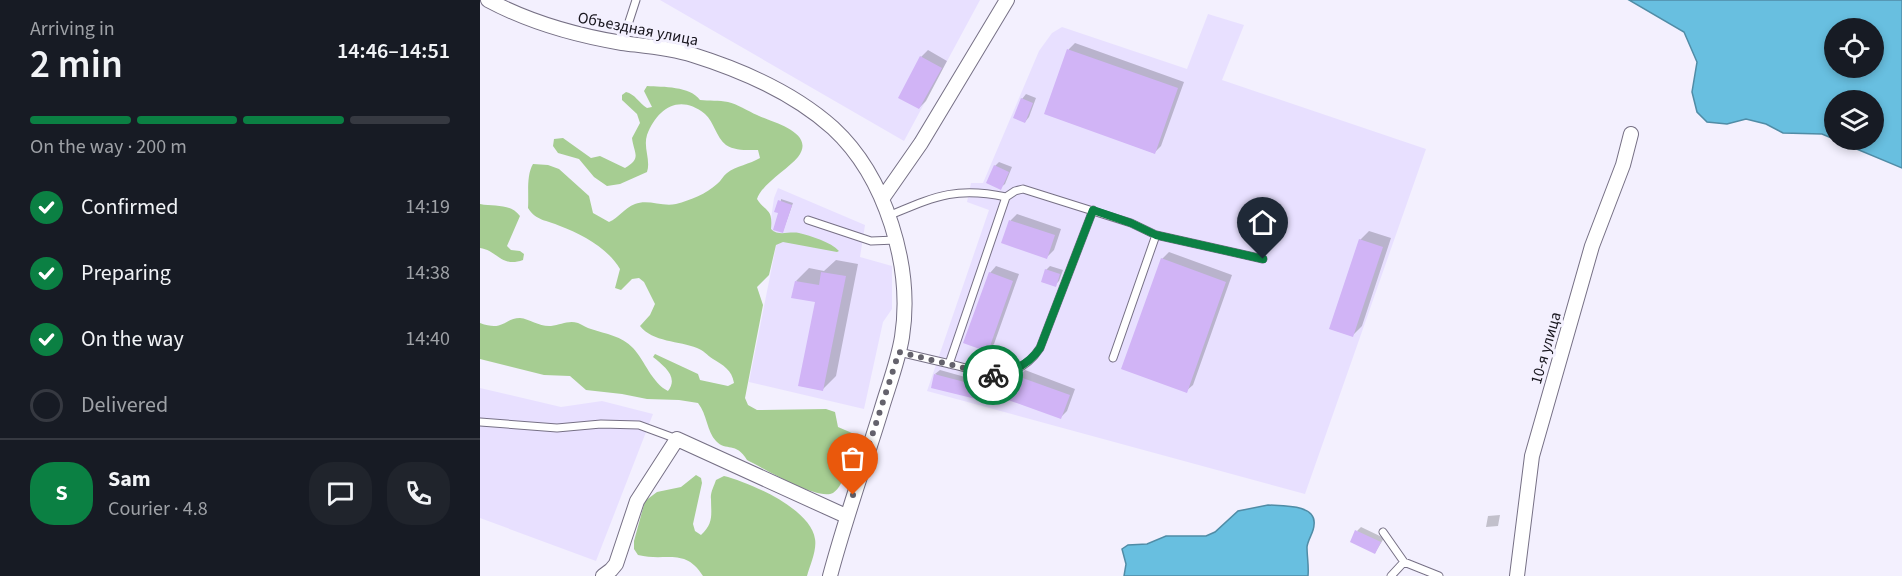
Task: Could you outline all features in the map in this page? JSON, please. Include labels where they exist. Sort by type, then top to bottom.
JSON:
[{"type":"street","name":"Объездная улица","points":[[488,0],[540,24],[571,33],[691,54],[766,85],[807,108],[833,128],[851,147],[864,166],[882,199],[896,240],[902,270],[904,317],[899,352],[846,516],[830,576]]},
{"type":"street","points":[[882,199],[921,143],[1007,0]]},
{"type":"street","name":"10-я улица","points":[[1517,576],[1533,456],[1592,246],[1623,165],[1631,134]]},
{"type":"street","points":[[603,576],[616,564],[637,501],[677,439],[846,516]]},
{"type":"lane","points":[[622,43],[636,0]]},
{"type":"lane","points":[[949,364],[1006,197],[1015,191],[1023,189],[1093,210],[1131,223],[1156,235],[1263,259]]},
{"type":"lane","points":[[888,216],[944,194],[969,191],[1006,197]]},
{"type":"lane","points":[[899,352],[994,375],[1025,364],[1040,348],[1093,210]]},
{"type":"lane","points":[[808,220],[871,241],[896,240]]},
{"type":"lane","points":[[1113,358],[1156,235]]},
{"type":"lane","points":[[480,422],[557,428],[601,424],[639,425],[677,439]]},
{"type":"lane","points":[[1383,532],[1404,562],[1439,576]]},
{"type":"lane","points":[[1391,576],[1404,562]]},
{"type":"shaded area","points":[[660,0],[980,0],[904,141]]},
{"type":"shaded area","points":[[1208,14],[1244,25],[1222,80],[1426,149],[1305,494],[927,391],[989,210],[967,202],[971,183],[983,183],[1039,51],[1052,33],[1062,27],[1187,69]]},
{"type":"shaded area","points":[[778,188],[865,225],[860,257],[892,266],[892,309],[883,322],[864,409],[749,382],[778,236],[769,233],[774,198]]},
{"type":"shaded area","points":[[480,388],[561,407],[602,401],[653,414],[596,561],[480,518]]},
{"type":"green space","points":[[647,86],[676,88],[696,95],[700,100],[731,103],[790,129],[802,141],[798,157],[764,188],[757,199],[770,214],[771,229],[774,231],[809,236],[826,242],[839,251],[783,242],[776,245],[769,275],[757,287],[763,305],[745,398],[748,405],[757,410],[826,409],[835,412],[838,427],[852,433],[855,438],[845,476],[833,493],[825,494],[803,488],[747,460],[739,451],[720,444],[711,433],[698,403],[647,399],[586,390],[570,376],[544,375],[480,359],[480,323],[494,326],[520,318],[547,326],[574,322],[614,336],[629,344],[657,383],[668,391],[672,381],[671,376],[653,357],[655,354],[698,374],[700,380],[728,386],[734,383],[726,368],[701,350],[659,338],[640,326],[650,315],[655,304],[644,282],[639,278],[632,279],[621,290],[615,288],[620,269],[609,255],[577,233],[538,218],[528,208],[529,180],[533,164],[548,165],[559,169],[589,196],[593,213],[609,222],[635,204],[645,202],[671,205],[693,199],[713,188],[726,174],[760,158],[758,150],[737,149],[726,145],[705,114],[686,105],[670,107],[657,118],[646,140],[647,172],[620,184],[607,186],[594,177],[579,159],[558,153],[553,146],[554,139],[563,138],[591,158],[600,156],[625,168],[635,158],[632,138],[640,123],[637,114],[622,100],[622,95],[629,93],[647,108],[652,107],[644,91]]},
{"type":"green space","points":[[480,204],[507,207],[520,216],[507,246],[511,250],[524,254],[523,260],[509,262],[480,248]]},
{"type":"green space","points":[[696,475],[701,478],[702,483],[693,524],[695,531],[701,535],[710,522],[711,494],[716,480],[724,476],[764,491],[792,508],[811,528],[815,548],[807,576],[703,576],[689,561],[682,558],[638,555],[634,549],[634,541],[645,501],[657,492],[681,487]]},
{"type":"water","points":[[1629,0],[1902,0],[1902,168],[1859,150],[1884,150],[1884,90],[1824,90],[1824,135],[1783,133],[1766,124],[1746,119],[1727,124],[1707,122],[1697,112],[1692,92],[1697,62],[1684,32]]},
{"type":"water","points":[[1268,505],[1289,506],[1304,510],[1313,518],[1314,528],[1307,547],[1308,576],[1124,576],[1126,564],[1122,549],[1128,545],[1147,544],[1166,536],[1206,536],[1215,532],[1238,511]]},
{"type":"building","points":[[1067,49],[1178,88],[1155,154],[1044,114]]},
{"type":"building","points":[[920,56],[942,68],[919,109],[898,98]]},
{"type":"building","points":[[1021,98],[1033,103],[1025,123],[1013,118]]},
{"type":"building","points":[[994,165],[1009,172],[1001,190],[986,183]]},
{"type":"building","points":[[778,200],[792,205],[783,233],[773,230],[778,213],[774,212]]},
{"type":"building","points":[[1009,220],[1055,235],[1047,259],[1001,243]]},
{"type":"building","points":[[1359,239],[1383,247],[1353,337],[1329,329]]},
{"type":"building","points":[[1161,258],[1226,282],[1187,393],[1121,369]]},
{"type":"building","points":[[1045,269],[1060,274],[1056,287],[1041,282]]},
{"type":"building","points":[[821,272],[846,276],[823,391],[798,386],[815,302],[791,298],[795,281],[819,285]]},
{"type":"building","points":[[989,272],[1013,281],[988,352],[963,343]]},
{"type":"building","points":[[934,374],[980,386],[976,399],[931,388]]},
{"type":"building","points":[[1017,376],[1070,395],[1061,419],[1008,400]]},
{"type":"building","points":[[1355,530],[1381,542],[1375,554],[1350,542]]},
{"type":"way so far","points":[[853,495],[899,352],[993,375]]},
{"type":"route","points":[[993,375],[1025,364],[1040,348],[1093,210],[1131,223],[1156,235],[1263,259]]}]
